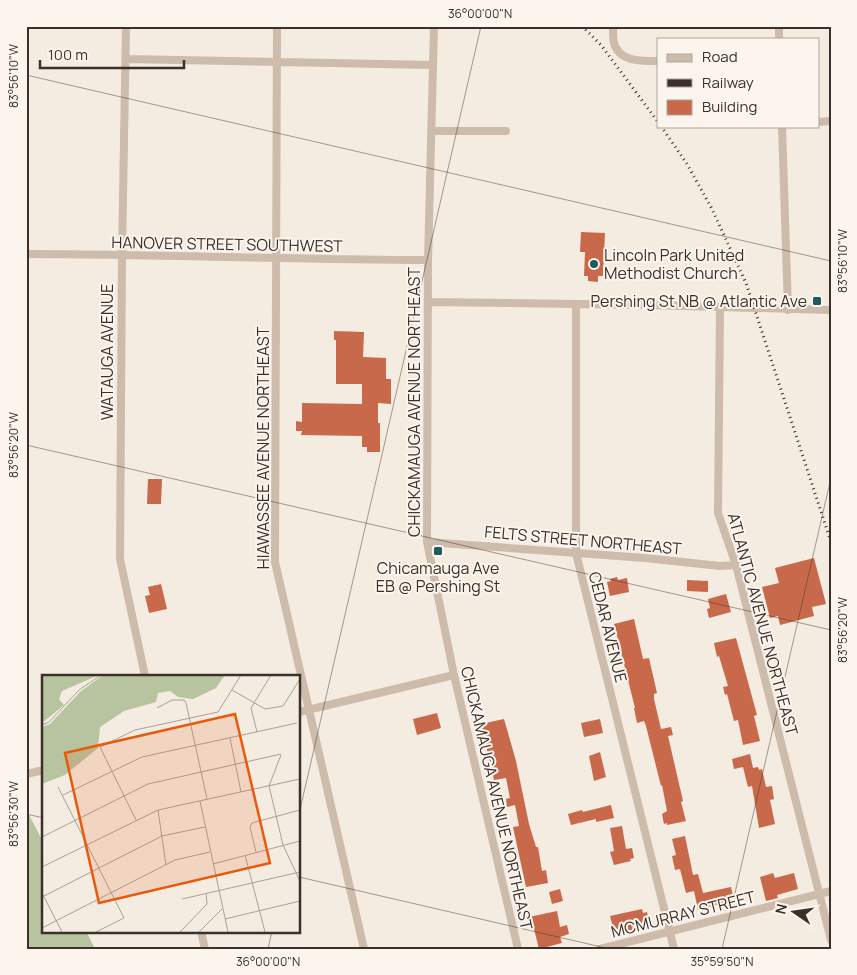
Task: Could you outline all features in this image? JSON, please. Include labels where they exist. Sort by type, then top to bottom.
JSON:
[{"type":"street","name":"WATAUGA AVENUE","points":[[126,26],[120,559],[145,675]]},
{"type":"street","name":"HIAWASSEE AVENUE NORTHEAST","points":[[277,26],[275,562],[364,949]]},
{"type":"street","name":"CHICKAMAUGA AVENUE NORTHEAST","points":[[434,26],[428,260],[427,542],[454,675],[518,949]]},
{"type":"street","points":[[613,26],[614,44],[622,56],[637,61],[657,61]]},
{"type":"street","points":[[126,60],[433,65]]},
{"type":"street","points":[[782,128],[788,310]]},
{"type":"street","points":[[431,131],[506,131]]},
{"type":"street","name":"HANOVER STREET SOUTHWEST","points":[[26,254],[428,260]]},
{"type":"street","points":[[428,302],[831,310]]},
{"type":"street","name":"CEDAR AVENUE","points":[[576,305],[576,553],[674,949]]},
{"type":"street","name":"ATLANTIC AVENUE NORTHEAST","points":[[720,308],[718,513],[736,565],[831,940]]},
{"type":"street","name":"FELTS STREET NORTHEAST","points":[[427,542],[720,566],[736,565]]},
{"type":"street","points":[[300,712],[454,675]]},
{"type":"street","points":[[26,774],[42,770]]},
{"type":"street","name":"MCMURRAY STREET","points":[[600,949],[831,891]]},
{"type":"street","points":[[201,932],[205,949]]},
{"type":"green space","points":[[26,809],[42,840],[42,932],[86,932],[95,949],[26,949]]},
{"type":"building","name":"Lincoln Park United Methodist Church","points":[[581,232],[605,233],[603,276],[598,276],[598,282],[588,281],[588,276],[584,276],[585,252],[580,252]]},
{"type":"building","points":[[334,331],[364,332],[363,357],[386,358],[386,379],[391,379],[391,404],[378,403],[380,452],[367,452],[367,447],[362,447],[362,436],[301,435],[302,431],[296,431],[296,421],[302,422],[302,403],[362,404],[362,384],[336,384],[336,340],[334,340]]},
{"type":"building","points":[[148,479],[162,479],[161,504],[147,504]]},
{"type":"building","points":[[814,558],[826,604],[812,607],[814,616],[780,625],[778,616],[770,618],[762,587],[779,583],[775,568]]},
{"type":"building","points":[[617,577],[618,580],[627,578],[629,592],[610,596],[607,582]]},
{"type":"building","points":[[687,580],[708,581],[708,592],[687,591]]},
{"type":"building","points":[[161,584],[167,609],[149,613],[145,596],[150,595],[148,587]]},
{"type":"building","points":[[726,594],[731,612],[709,618],[707,609],[710,608],[708,599]]},
{"type":"building","points":[[634,619],[643,659],[649,658],[657,693],[654,694],[654,699],[661,729],[671,727],[673,735],[668,736],[686,821],[667,825],[667,823],[664,824],[662,814],[667,811],[662,785],[644,721],[637,723],[614,624]]},
{"type":"building","points":[[736,638],[757,715],[754,716],[760,741],[743,745],[738,720],[734,721],[727,694],[725,695],[723,687],[728,686],[714,643]]},
{"type":"building","points":[[437,713],[441,728],[417,735],[413,719]]},
{"type":"building","points":[[504,719],[516,761],[529,824],[536,847],[538,847],[542,871],[546,870],[548,883],[526,887],[513,827],[519,826],[515,805],[507,807],[506,799],[510,798],[506,778],[494,780],[481,724]]},
{"type":"building","points":[[600,719],[603,733],[584,737],[581,723]]},
{"type":"building","points":[[600,752],[606,777],[594,781],[589,756]]},
{"type":"building","points":[[750,754],[753,768],[758,767],[759,770],[762,769],[766,787],[772,786],[774,799],[770,800],[775,824],[759,828],[752,786],[748,787],[743,767],[734,769],[732,759]]},
{"type":"building","points":[[611,805],[614,818],[596,822],[596,819],[571,825],[568,814]]},
{"type":"building","points":[[622,826],[626,849],[632,848],[634,858],[630,859],[631,861],[614,865],[610,852],[614,851],[610,828]]},
{"type":"building","points":[[685,836],[693,875],[698,874],[703,893],[731,887],[734,900],[698,910],[694,891],[686,893],[680,869],[675,870],[672,856],[676,855],[672,839]]},
{"type":"building","points":[[773,873],[775,878],[794,873],[798,889],[777,895],[778,898],[766,901],[760,877]]},
{"type":"building","points":[[560,889],[563,901],[552,904],[549,892]]},
{"type":"building","points":[[642,909],[643,913],[647,912],[648,926],[615,934],[610,916]]},
{"type":"building","points":[[557,911],[560,927],[567,925],[569,934],[560,937],[562,943],[539,949],[529,917]]},
{"type":"railway","points":[[582,26],[601,45],[657,121]]},
{"type":"railway","points":[[662,128],[687,164],[712,209],[746,283],[831,542]]},
{"type":"place","name":"Lincoln Park United Methodist Church","points":[[594,264]]},
{"type":"place","name":"Pershing St NB @ Atlantic Ave","points":[[817,301]]},
{"type":"place","name":"Chicamauga Ave EB @ Pershing St","points":[[438,551]]}]
